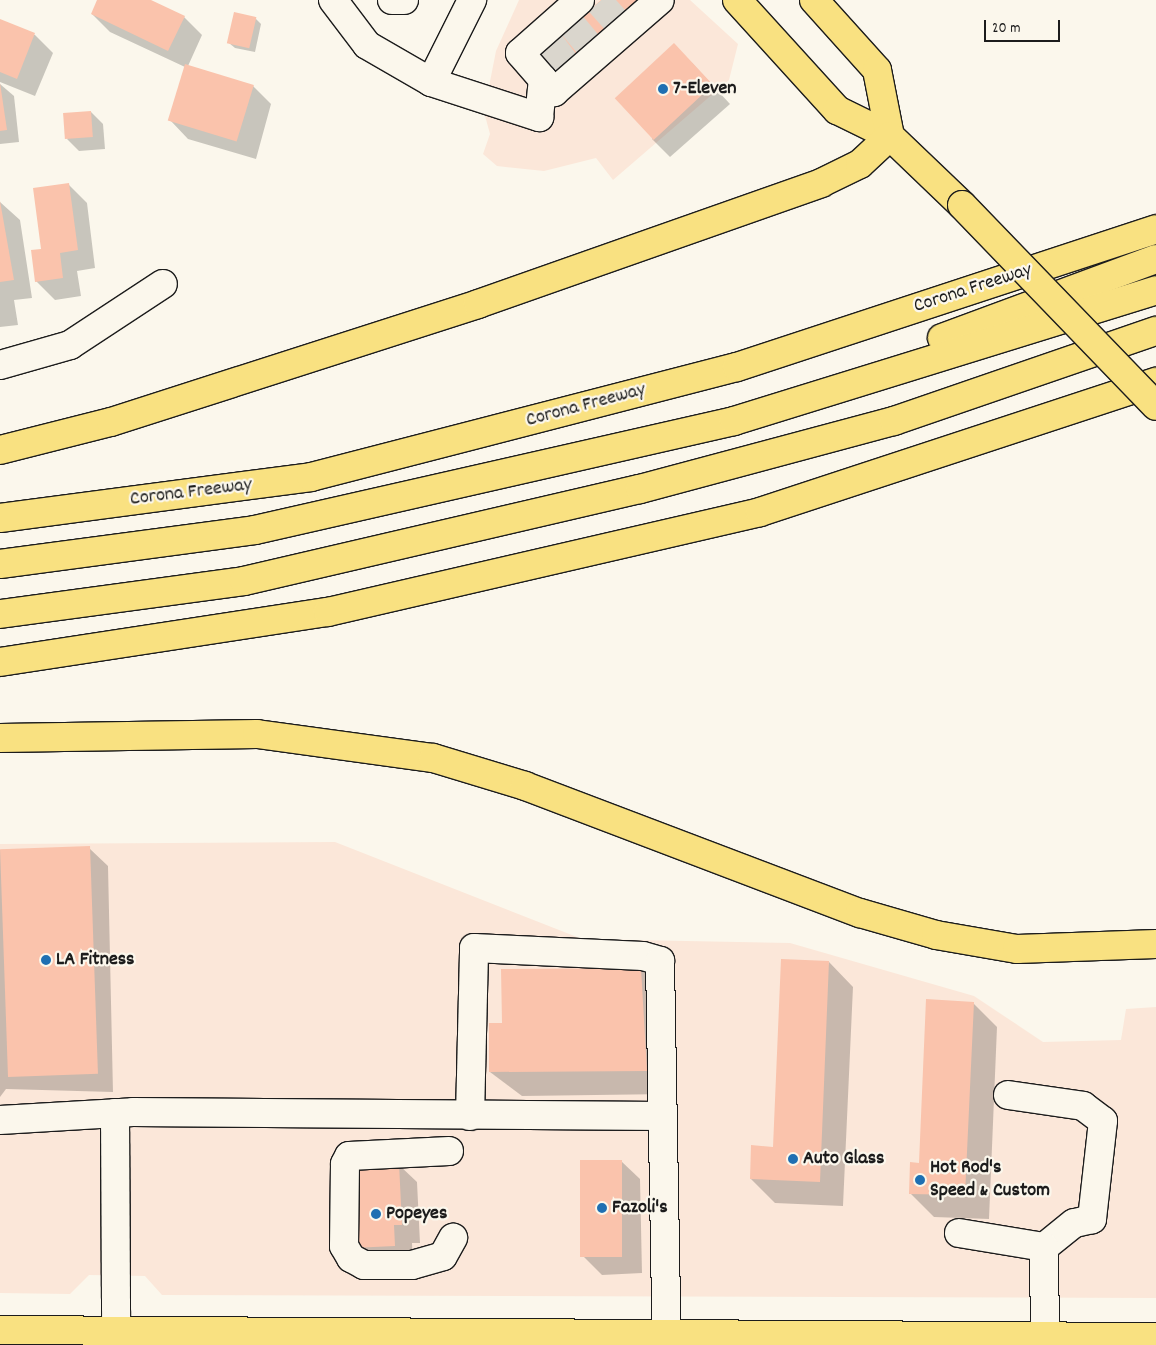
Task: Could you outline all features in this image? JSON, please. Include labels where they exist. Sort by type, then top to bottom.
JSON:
[{"type":"main road","points":[[737,0],[837,110],[890,136],[962,205],[1156,406]]},
{"type":"main road","points":[[814,0],[876,70],[890,136]]},
{"type":"main road","points":[[0,450],[111,422],[478,304],[793,193],[860,164],[890,136]]},
{"type":"main road","name":"Corona Freeway","points":[[0,518],[311,477],[737,367],[1156,229]]},
{"type":"main road","points":[[869,380],[915,347],[1065,296],[1156,259]]},
{"type":"main road","points":[[0,564],[255,530],[734,421],[1156,290]]},
{"type":"main road","points":[[0,614],[244,581],[640,490],[894,421],[1156,331]]},
{"type":"main road","points":[[0,662],[328,612],[760,512],[1156,382]]},
{"type":"main road","points":[[0,738],[257,734],[433,758],[525,786],[860,913],[936,935],[1017,949],[1156,944]]},
{"type":"main road","points":[[0,1330],[116,1330],[667,1340],[1045,1336],[1156,1337]]},
{"type":"street","points":[[333,0],[367,45],[431,82],[539,117],[543,80]]},
{"type":"street","points":[[392,0],[404,0]]},
{"type":"street","points":[[431,82],[472,0]]},
{"type":"street","points":[[558,54],[520,53],[554,92],[558,54],[588,18],[650,3]]},
{"type":"street","points":[[558,54],[588,18]]},
{"type":"street","points":[[0,365],[70,345],[163,284]]},
{"type":"street","points":[[470,1116],[474,948],[644,956],[660,961],[667,1340]]},
{"type":"street","points":[[959,1233],[1044,1248],[1074,1223],[1092,1219],[1104,1121],[1083,1106],[1008,1095]]},
{"type":"street","points":[[115,1113],[116,1330]]},
{"type":"street","points":[[0,1120],[115,1113],[662,1116]]},
{"type":"street","points":[[450,1151],[349,1156],[345,1164],[344,1246],[351,1258],[364,1265],[412,1265],[443,1256],[453,1238]]},
{"type":"street","points":[[1044,1248],[1045,1336]]},
{"type":"shaded area","points":[[519,0],[690,0],[738,44],[729,80],[613,180],[596,158],[544,171],[497,166],[483,154],[490,134],[484,112],[496,51]]},
{"type":"shaded area","points":[[335,842],[582,939],[790,943],[974,996],[1043,1042],[1121,1040],[1126,1009],[1156,1007],[1156,1298],[162,1295],[145,1276],[89,1275],[70,1294],[0,1293],[0,844]]},
{"type":"building","points":[[97,0],[151,0],[185,16],[168,51],[91,14]]},
{"type":"building","points":[[601,0],[637,0],[554,74],[538,55]]},
{"type":"building","points":[[234,12],[256,17],[249,48],[227,43]]},
{"type":"building","points":[[0,19],[35,33],[17,79],[0,72]]},
{"type":"building","points":[[674,43],[713,85],[654,140],[615,98]]},
{"type":"building","points":[[185,64],[254,85],[237,141],[168,120]]},
{"type":"building","points":[[0,83],[7,130],[0,131]]},
{"type":"building","points":[[91,111],[93,137],[65,139],[63,113]]},
{"type":"building","points":[[69,183],[78,250],[60,253],[63,278],[35,282],[31,250],[41,249],[33,188]]},
{"type":"building","points":[[0,201],[14,280],[0,282]]},
{"type":"building","name":"LA Fitness","points":[[90,846],[98,1074],[8,1077],[0,849]]},
{"type":"building","points":[[781,959],[829,961],[820,1182],[750,1179],[751,1145],[773,1147]]},
{"type":"building","points":[[641,968],[647,1071],[489,1072],[489,1023],[502,1023],[501,969]]},
{"type":"building","points":[[926,999],[974,1002],[965,1195],[909,1194],[910,1162],[919,1163]]},
{"type":"building","name":"Fazoli's","points":[[580,1160],[622,1160],[622,1257],[580,1257]]},
{"type":"building","name":"Popeyes","points":[[399,1163],[402,1225],[394,1225],[395,1246],[352,1248],[354,1165]]},
{"type":"tunnel","points":[[599,2],[615,20]]},
{"type":"tunnel","points":[[572,25],[588,44]]},
{"type":"tunnel","points":[[551,44],[566,64]]},
{"type":"place","name":"7-Eleven","points":[[663,89]]},
{"type":"place","name":"LA Fitness","points":[[46,960]]},
{"type":"place","name":"Auto Glass","points":[[793,1159]]},
{"type":"place","name":"Hot Rod's Speed & Custom","points":[[920,1180]]},
{"type":"place","name":"Fazoli's","points":[[602,1208]]},
{"type":"place","name":"Popeyes","points":[[376,1214]]}]
